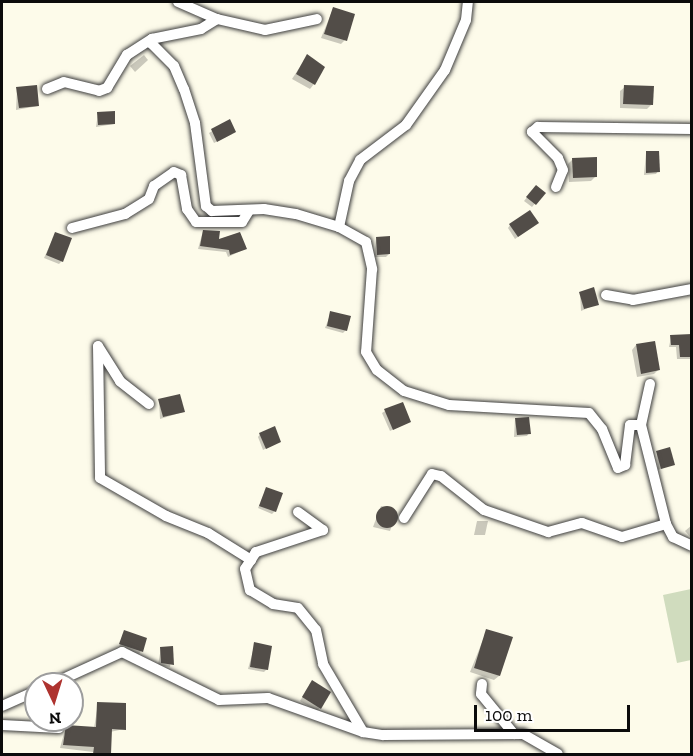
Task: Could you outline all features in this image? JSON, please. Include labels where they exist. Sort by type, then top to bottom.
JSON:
[{"type":"street","points":[[178,2],[217,18],[265,30],[317,19]]},
{"type":"street","points":[[339,227],[349,180],[360,160],[406,125],[445,70],[466,20],[468,2]]},
{"type":"street","points":[[47,89],[64,82],[99,91],[107,88],[128,55],[152,39],[201,29],[217,18]]},
{"type":"street","points":[[152,39],[152,44],[174,66],[184,89],[195,123],[206,206],[212,212],[249,211],[296,214],[339,227],[366,242],[370,255],[366,352],[378,370],[404,391],[449,405],[589,413],[602,429],[618,468],[625,465],[630,425],[641,425]]},
{"type":"street","points":[[556,187],[563,170],[558,158],[532,132],[538,128],[692,129]]},
{"type":"street","points":[[72,228],[125,214],[149,199],[154,186],[174,172],[181,175],[187,209],[196,222],[242,222],[249,211]]},
{"type":"street","points":[[606,295],[633,300],[692,289]]},
{"type":"street","points":[[149,404],[120,381],[98,346],[96,399],[100,478],[166,516],[208,533],[250,560]]},
{"type":"street","points":[[650,384],[641,425],[666,524],[673,537],[692,546]]},
{"type":"street","points":[[404,518],[432,474],[441,476],[484,510],[548,532],[582,523],[622,537],[666,524]]},
{"type":"street","points":[[298,512],[323,530],[256,552],[244,568],[250,590],[273,604],[298,608],[315,630],[323,664],[363,732]]},
{"type":"street","points":[[78,672],[122,652],[201,694],[219,700],[268,698],[363,732],[523,734],[558,754]]},
{"type":"street","points":[[482,684],[481,694],[514,734]]},
{"type":"street","points":[[2,706],[24,696]]},
{"type":"street","points":[[2,724],[24,726]]},
{"type":"green space","points":[[691,589],[691,660],[677,663],[663,595]]},
{"type":"building","points":[[333,7],[355,14],[347,41],[324,34]]},
{"type":"building","points":[[307,54],[325,67],[315,85],[296,74]]},
{"type":"building","points":[[37,85],[39,106],[19,108],[16,87]]},
{"type":"building","points":[[624,85],[654,86],[653,105],[623,104]]},
{"type":"building","points":[[115,111],[115,124],[98,125],[97,112]]},
{"type":"building","points":[[230,119],[236,132],[217,142],[211,129]]},
{"type":"building","points":[[646,151],[659,151],[660,172],[646,173]]},
{"type":"building","points":[[597,157],[597,177],[573,178],[572,158]]},
{"type":"building","points":[[536,185],[546,193],[536,205],[526,197]]},
{"type":"building","points":[[530,210],[539,223],[518,237],[509,224]]},
{"type":"building","points":[[203,230],[220,231],[219,239],[240,232],[247,249],[230,255],[229,250],[200,246]]},
{"type":"building","points":[[55,232],[72,238],[63,262],[46,255]]},
{"type":"building","points":[[390,236],[390,254],[377,255],[376,237]]},
{"type":"building","points":[[594,287],[599,305],[584,309],[579,292]]},
{"type":"building","points":[[330,311],[351,316],[347,331],[327,326]]},
{"type":"building","points":[[692,334],[692,357],[680,357],[679,345],[671,345],[670,335]]},
{"type":"building","points":[[655,341],[660,370],[641,374],[636,344]]},
{"type":"building","points":[[180,394],[185,412],[163,417],[158,399]]},
{"type":"building","points":[[403,402],[411,422],[393,430],[384,409]]},
{"type":"building","points":[[529,417],[531,434],[517,435],[515,418]]},
{"type":"building","points":[[275,426],[281,442],[266,449],[259,433]]},
{"type":"building","points":[[670,447],[675,465],[661,469],[656,451]]},
{"type":"building","points":[[266,487],[283,493],[276,512],[259,506]]},
{"type":"building","points":[[387,506],[395,509],[398,517],[395,525],[387,528],[379,525],[376,517],[379,509]]},
{"type":"building","points":[[486,629],[513,637],[500,676],[474,668]]},
{"type":"building","points":[[124,630],[147,638],[143,652],[119,644]]},
{"type":"building","points":[[254,642],[272,646],[268,670],[250,667]]},
{"type":"building","points":[[173,646],[174,665],[161,663],[160,647]]},
{"type":"building","points":[[312,680],[331,692],[321,709],[302,697]]},
{"type":"building","points":[[97,702],[126,703],[126,730],[112,729],[111,754],[93,754],[94,747],[63,745],[65,732],[84,732],[84,726],[96,727]]}]
